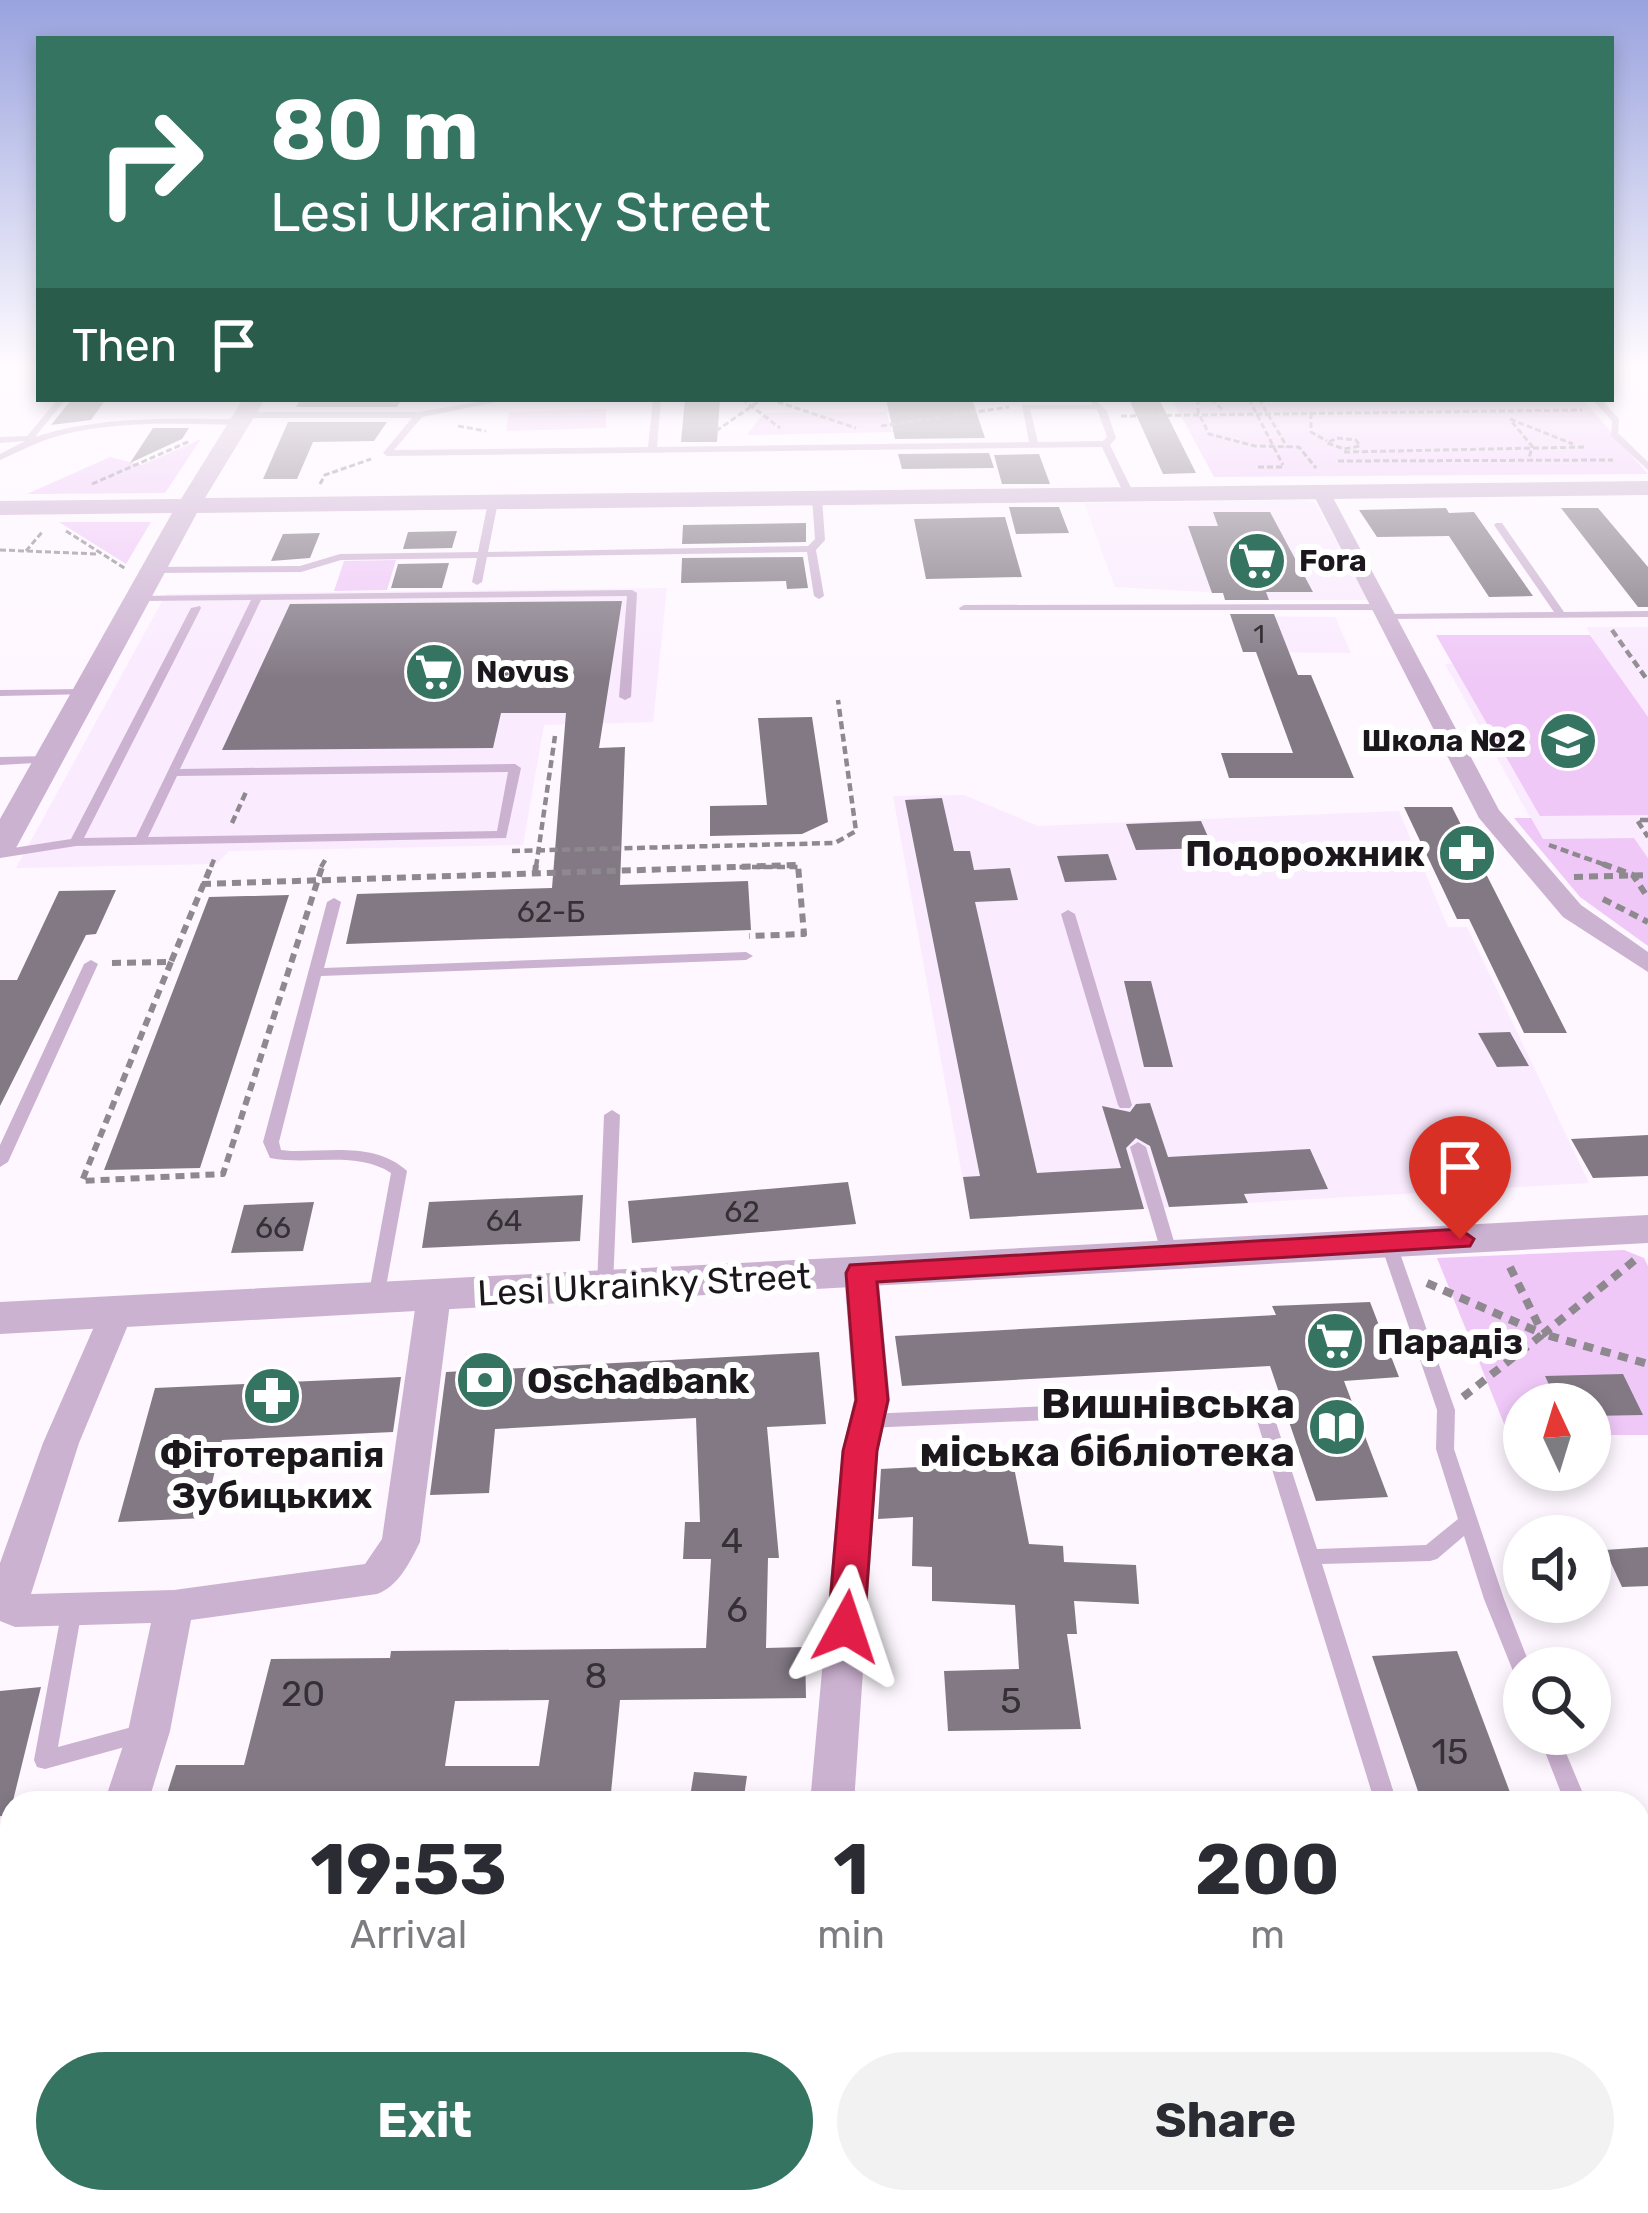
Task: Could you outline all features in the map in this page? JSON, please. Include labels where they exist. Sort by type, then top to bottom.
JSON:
[{"type":"street","points":[[0,851],[86,692],[154,598],[144,562],[209,473]]},
{"type":"street","points":[[0,508],[1129,494],[1322,482],[1648,488]]},
{"type":"street","points":[[1322,482],[1488,813],[1572,911],[1648,964]]},
{"type":"street","name":"Lesi Ukrainky Street","points":[[0,1318],[1170,1255],[1393,1257],[1495,1237],[1648,1230]]},
{"type":"street","points":[[833,1791],[860,1451],[872,1400],[861,1273]]},
{"type":"street","points":[[116,1313],[61,1443],[10,1590],[15,1611],[174,1606],[376,1578],[400,1542],[434,1295]]},
{"type":"street","points":[[131,1791],[149,1732],[174,1606]]},
{"type":"lane","points":[[1119,473],[1129,494]]},
{"type":"lane","points":[[144,562],[301,568],[340,556],[811,549],[820,540],[817,498]]},
{"type":"lane","points":[[476,582],[494,502]]},
{"type":"lane","points":[[1499,525],[1561,615]]},
{"type":"lane","points":[[811,549],[818,596]]},
{"type":"lane","points":[[154,598],[632,593],[625,697]]},
{"type":"lane","points":[[140,841],[258,596]]},
{"type":"lane","points":[[76,842],[196,608]]},
{"type":"lane","points":[[964,608],[1648,614]]},
{"type":"lane","points":[[0,693],[86,692]]},
{"type":"lane","points":[[0,761],[47,760]]},
{"type":"lane","points":[[0,851],[76,842],[502,835],[515,768],[173,773]]},
{"type":"lane","points":[[334,902],[271,1142],[275,1154],[291,1158],[374,1155],[398,1171],[376,1298]]},
{"type":"lane","points":[[1068,914],[1125,1105]]},
{"type":"lane","points":[[316,972],[746,956]]},
{"type":"lane","points":[[0,1162],[91,964]]},
{"type":"lane","points":[[605,1287],[612,1115]]},
{"type":"lane","points":[[1138,1148],[1170,1255]]},
{"type":"lane","points":[[1393,1257],[1446,1410],[1445,1449],[1514,1647]]},
{"type":"lane","points":[[867,1421],[1261,1404],[1382,1791]]},
{"type":"lane","points":[[1310,1557],[1430,1553],[1468,1522]]},
{"type":"lane","points":[[72,1609],[45,1760],[149,1732]]},
{"type":"lane","points":[[1557,1755],[1571,1791]]},
{"type":"path","points":[[80,490],[117,473]]},
{"type":"path","points":[[1288,473],[1291,479]]},
{"type":"path","points":[[1316,473],[1322,482]]},
{"type":"path","points":[[26,551],[51,521],[127,570],[144,562]]},
{"type":"path","points":[[0,550],[102,554]]},
{"type":"path","points":[[1601,615],[1648,681]]},
{"type":"path","points":[[491,851],[835,843],[856,831],[838,700]]},
{"type":"path","points":[[535,874],[556,736]]},
{"type":"path","points":[[229,830],[252,777]]},
{"type":"path","points":[[1648,820],[1637,820],[1648,837]]},
{"type":"path","points":[[222,847],[202,884],[82,1180],[223,1174],[314,881],[333,838]]},
{"type":"path","points":[[1546,852],[1535,840],[1633,875],[1648,898]]},
{"type":"path","points":[[734,937],[804,934],[796,844]]},
{"type":"path","points":[[305,856],[328,856]]},
{"type":"path","points":[[202,884],[798,865]]},
{"type":"path","points":[[1582,886],[1568,877],[1648,874]]},
{"type":"path","points":[[1596,895],[1648,922]]},
{"type":"path","points":[[91,964],[171,962]]},
{"type":"path","points":[[1495,1237],[1543,1334]]},
{"type":"path","points":[[1446,1410],[1648,1250]]},
{"type":"path","points":[[1393,1257],[1543,1334],[1648,1364]]},
{"type":"shaded area","points":[[73,473],[178,473],[165,493],[27,494]]},
{"type":"shaded area","points":[[1212,473],[1648,474],[1214,477]]},
{"type":"shaded area","points":[[1084,503],[1315,503],[1369,600],[1227,600],[1224,593],[1115,587]]},
{"type":"shaded area","points":[[59,522],[151,522],[126,564]]},
{"type":"shaded area","points":[[396,560],[387,590],[334,591],[344,561]]},
{"type":"shaded area","points":[[667,588],[653,722],[544,725],[523,845],[229,851],[217,864],[16,868],[166,594]]},
{"type":"shaded area","points":[[1231,616],[1335,617],[1351,653],[1243,652]]},
{"type":"shaded area","name":"Школа №2","points":[[1586,627],[1648,627],[1648,858],[1634,838],[1542,839],[1445,664],[1607,662]]},
{"type":"shaded area","name":"Школа №2","points":[[1436,635],[1590,635],[1648,717],[1648,815],[1540,816]]},
{"type":"shaded area","points":[[964,795],[1038,826],[1399,811],[1448,927],[1467,927],[1589,1183],[970,1219],[893,796]]},
{"type":"shaded area","points":[[1514,818],[1531,818],[1543,839],[1634,838],[1648,858],[1648,946],[1580,897]]},
{"type":"shaded area","points":[[1624,1250],[1644,1258],[1648,1266],[1648,1435],[1611,1435],[1611,1383],[1503,1383],[1503,1421],[1437,1258]]},
{"type":"building","points":[[266,473],[299,473],[297,479],[263,479]]},
{"type":"building","points":[[999,473],[1046,473],[1050,484],[1002,484]]},
{"type":"building","points":[[1009,507],[1059,507],[1069,533],[1016,534]]},
{"type":"building","points":[[1446,508],[1449,513],[1474,512],[1533,596],[1489,597],[1449,536],[1377,537],[1359,510]]},
{"type":"building","points":[[1561,508],[1598,508],[1648,567],[1648,607],[1638,607]]},
{"type":"building","points":[[1213,512],[1270,512],[1313,592],[1266,592],[1269,600],[1225,600],[1223,593],[1212,593],[1188,526],[1218,526]]},
{"type":"building","points":[[1005,517],[1022,577],[926,579],[914,519]]},
{"type":"building","points":[[806,523],[806,542],[682,544],[683,525]]},
{"type":"building","points":[[457,531],[452,548],[403,549],[408,532]]},
{"type":"building","points":[[320,533],[310,558],[271,561],[283,534]]},
{"type":"building","points":[[803,557],[808,588],[787,589],[786,581],[681,583],[682,558]]},
{"type":"building","points":[[449,563],[442,588],[391,588],[398,564]]},
{"type":"building","name":"Novus","points":[[622,601],[599,748],[625,747],[620,885],[748,881],[751,930],[346,944],[357,894],[552,888],[566,713],[501,713],[493,748],[222,750],[290,604]]},
{"type":"building","points":[[1230,614],[1274,614],[1298,675],[1311,675],[1354,778],[1229,778],[1221,753],[1293,753],[1256,652],[1243,652]]},
{"type":"building","points":[[812,717],[828,822],[802,834],[710,836],[710,806],[767,805],[758,718]]},
{"type":"building","points":[[942,798],[954,851],[970,851],[974,870],[1010,868],[1018,900],[975,902],[1037,1173],[1121,1168],[1102,1106],[1130,1112],[1136,1104],[1150,1103],[1168,1157],[1310,1149],[1328,1189],[1244,1194],[1248,1203],[1169,1207],[1150,1146],[1136,1138],[1126,1148],[1144,1209],[970,1219],[963,1177],[980,1176],[905,800]]},
{"type":"building","points":[[1404,807],[1452,807],[1567,1033],[1524,1033],[1469,919],[1457,919]]},
{"type":"building","points":[[1201,821],[1213,848],[1136,850],[1126,824]]},
{"type":"building","points":[[1108,854],[1117,880],[1065,882],[1057,856]]},
{"type":"building","points":[[116,890],[96,934],[86,935],[0,1106],[0,980],[17,980],[59,891]]},
{"type":"building","points":[[289,895],[200,1168],[104,1170],[209,897]]},
{"type":"building","points":[[1124,981],[1151,981],[1173,1067],[1144,1067]]},
{"type":"building","points":[[1510,1032],[1529,1066],[1497,1067],[1478,1033]]},
{"type":"building","points":[[1648,1135],[1648,1176],[1593,1178],[1571,1139]]},
{"type":"building","points":[[848,1182],[856,1224],[632,1243],[628,1201]]},
{"type":"building","points":[[583,1195],[580,1241],[422,1248],[429,1202]]},
{"type":"building","points":[[314,1202],[303,1251],[231,1253],[244,1205]]},
{"type":"building","points":[[1370,1302],[1399,1377],[1344,1381],[1388,1497],[1316,1501],[1270,1366],[902,1386],[895,1336],[1276,1315],[1272,1306]]},
{"type":"building","points":[[819,1352],[826,1424],[767,1427],[779,1558],[768,1558],[766,1648],[805,1647],[806,1698],[620,1700],[611,1791],[168,1791],[176,1765],[244,1765],[271,1659],[390,1658],[391,1651],[706,1648],[711,1559],[683,1559],[685,1522],[700,1522],[696,1418],[495,1429],[489,1493],[430,1495],[446,1372]],"holes":[[[549,1700],[539,1766],[445,1766],[455,1701]]]},
{"type":"building","points":[[1623,1374],[1643,1415],[1611,1416],[1611,1383],[1548,1383],[1545,1376]]},
{"type":"building","points":[[401,1377],[393,1432],[222,1440],[204,1518],[118,1522],[155,1388]]},
{"type":"building","points":[[1013,1462],[1029,1544],[1063,1546],[1064,1562],[1136,1565],[1139,1604],[1074,1601],[1077,1634],[1067,1634],[1081,1729],[948,1731],[944,1671],[1019,1669],[1015,1605],[932,1601],[932,1567],[912,1566],[913,1517],[878,1519],[881,1469]]},
{"type":"building","points":[[1648,1547],[1648,1586],[1622,1587],[1611,1563],[1611,1550]]},
{"type":"building","points":[[1457,1651],[1510,1791],[1418,1791],[1372,1656]]},
{"type":"building","points":[[41,1687],[15,1791],[0,1791],[0,1691]]},
{"type":"building","points":[[694,1772],[747,1776],[745,1791],[691,1791]]},
{"type":"place","name":"Fora","points":[[1257,561]]},
{"type":"place","name":"Novus","points":[[434,672]]},
{"type":"place","name":"Школа №2","points":[[1568,741]]},
{"type":"place","name":"Подорожник","points":[[1467,853]]},
{"type":"place","name":"Парадіз","points":[[1335,1341]]},
{"type":"place","name":"Oschadbank","points":[[485,1380]]},
{"type":"place","name":"Фітотерапія Зубицьких","points":[[272,1396]]},
{"type":"place","name":"Вишнівська міська бібліотека","points":[[1337,1427]]},
{"type":"route","points":[[846,1627],[860,1451],[872,1400],[861,1273],[1460,1239]]}]
